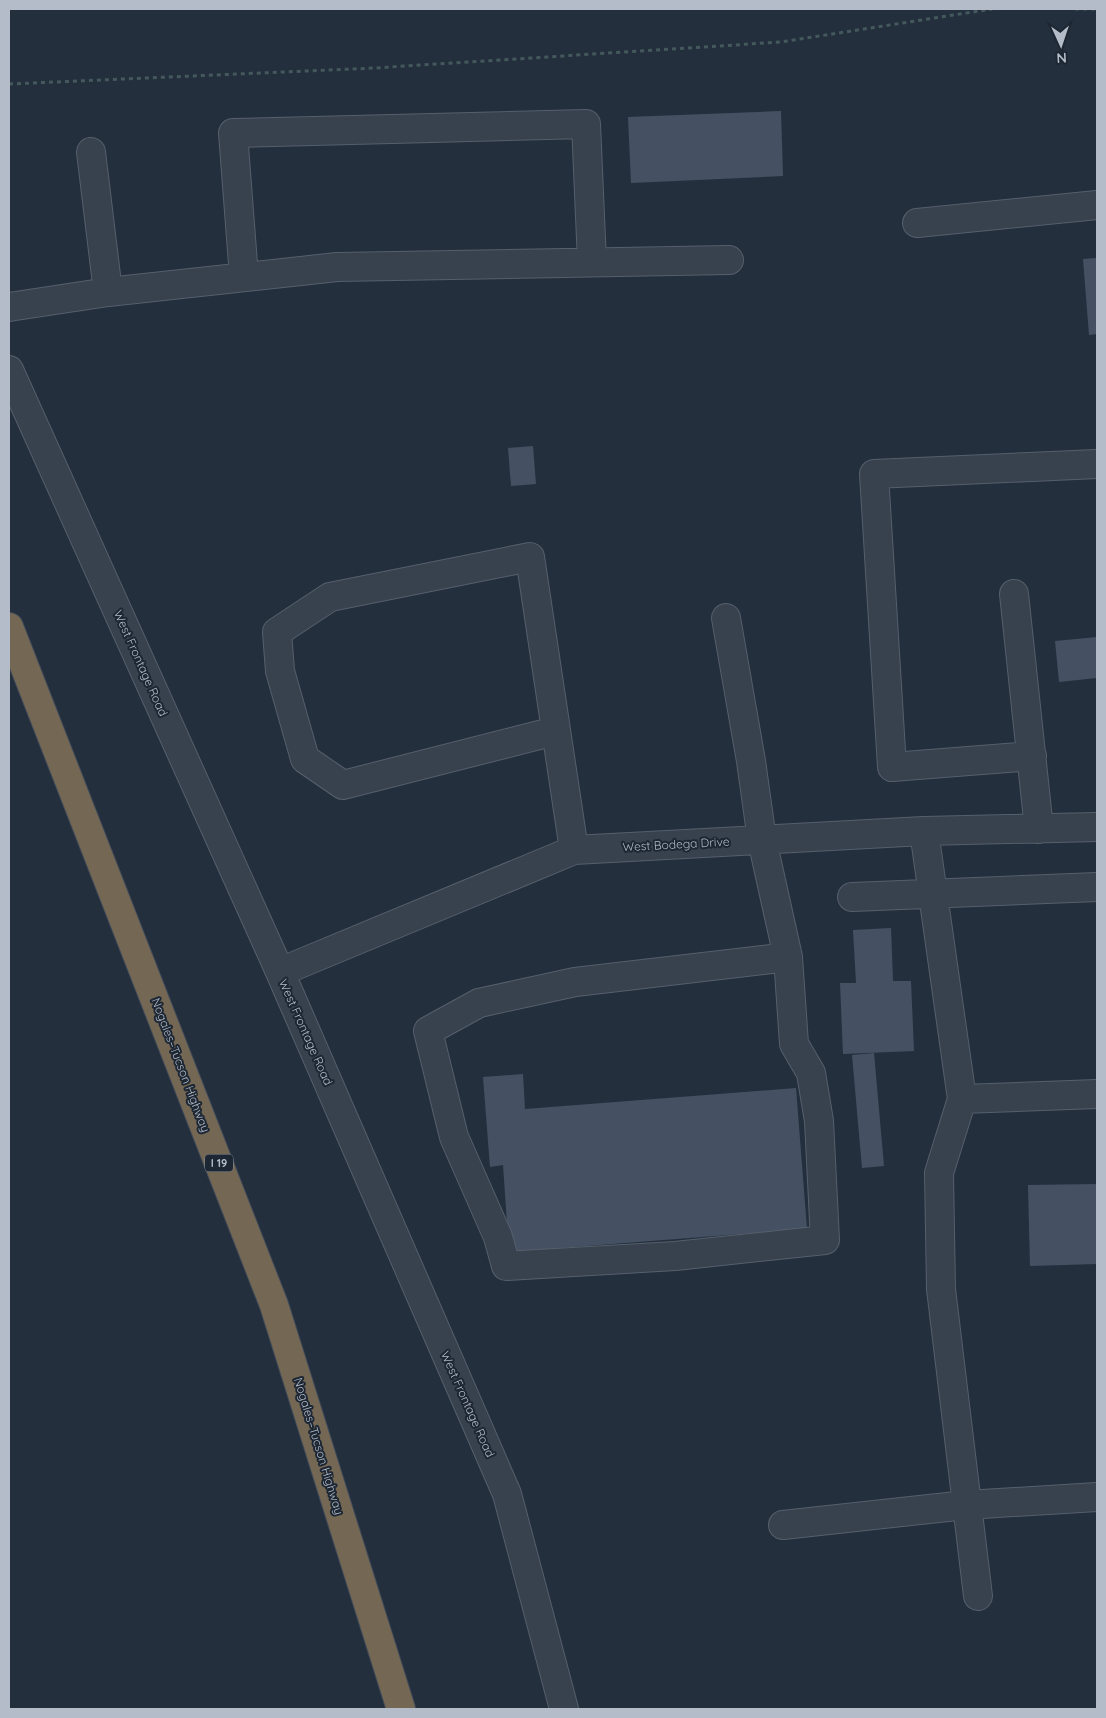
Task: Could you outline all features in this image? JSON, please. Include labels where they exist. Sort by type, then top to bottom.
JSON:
[{"type":"highway","name":"Nogales–Tucson Highway","points":[[9,627],[274,1305],[401,1709]]},
{"type":"street","points":[[244,277],[233,133],[586,124],[592,262]]},
{"type":"street","points":[[91,152],[108,292]]},
{"type":"street","points":[[918,223],[1097,205]]},
{"type":"street","points":[[9,307],[108,292],[337,267],[729,260]]},
{"type":"street","name":"West Frontage Road","points":[[9,370],[280,972],[507,1494],[564,1709]]},
{"type":"street","points":[[1032,756],[892,767],[874,474],[1097,464]]},
{"type":"street","points":[[555,731],[343,785],[305,759],[280,671],[277,632],[330,597],[530,557],[574,850]]},
{"type":"street","points":[[1014,594],[1039,828]]},
{"type":"street","points":[[726,618],[752,761],[762,840],[788,957],[794,1044],[811,1073],[819,1121],[825,1240],[675,1256],[506,1266],[498,1236],[454,1138],[428,1031],[479,1003],[575,982],[788,957]]},
{"type":"street","name":"West Bodega Drive","points":[[280,972],[574,850],[924,831],[1097,827]]},
{"type":"street","points":[[924,831],[931,894],[962,1099],[940,1173],[941,1289],[978,1596]]},
{"type":"street","points":[[852,897],[1097,887]]},
{"type":"street","points":[[962,1099],[1097,1094]]},
{"type":"street","points":[[783,1525],[966,1505],[1097,1497]]},
{"type":"path","points":[[9,84],[375,68],[781,42],[992,9]]},
{"type":"path","points":[[1075,9],[1097,9]]},
{"type":"building","points":[[781,111],[783,176],[631,183],[628,117]]},
{"type":"building","points":[[1097,258],[1097,334],[1089,335],[1083,259]]},
{"type":"building","points":[[533,446],[536,484],[511,486],[508,448]]},
{"type":"building","points":[[1097,637],[1097,678],[1059,682],[1055,641]]},
{"type":"building","points":[[891,928],[893,981],[911,981],[914,1051],[843,1054],[840,983],[856,983],[853,930]]},
{"type":"building","points":[[874,1053],[884,1166],[862,1168],[852,1055]]},
{"type":"building","points":[[523,1074],[525,1109],[796,1088],[807,1229],[509,1252],[503,1165],[490,1167],[483,1077]]},
{"type":"building","points":[[1097,1184],[1097,1264],[1030,1266],[1028,1185]]}]
